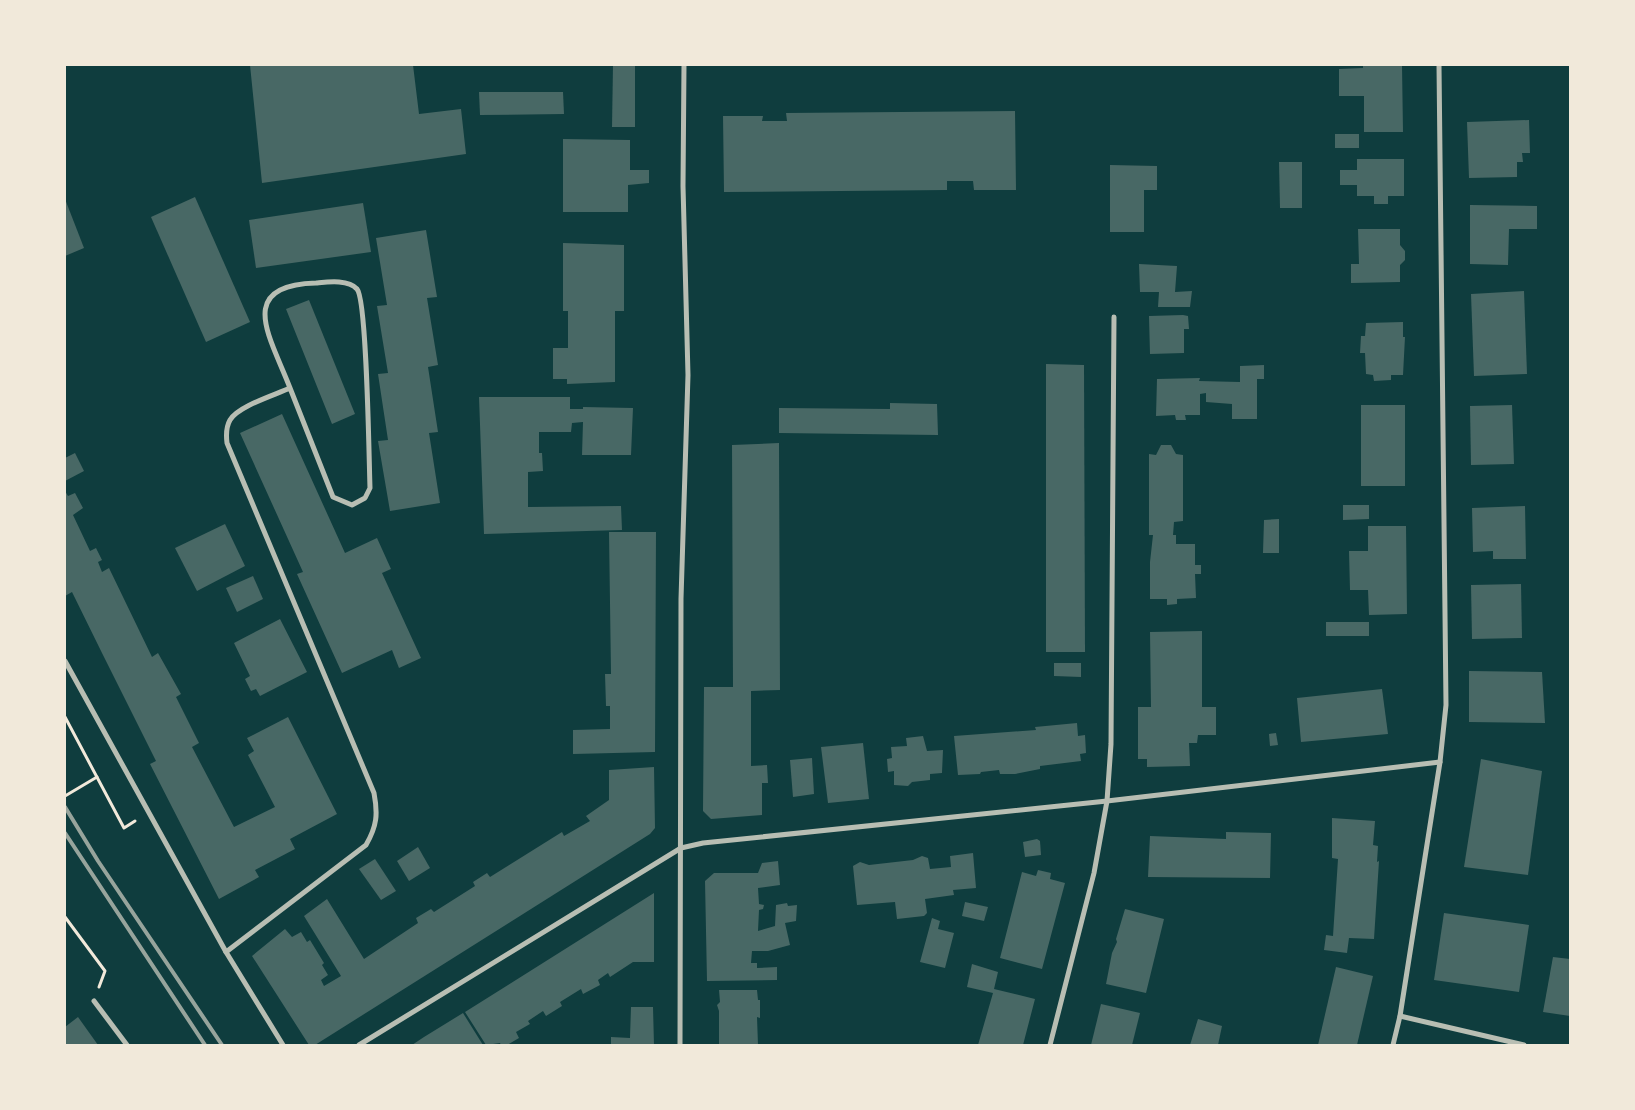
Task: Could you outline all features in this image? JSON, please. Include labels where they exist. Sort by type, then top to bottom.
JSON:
[{"type":"street","points":[[680,1045],[681,599],[688,375],[683,186],[684,65]]},
{"type":"street","points":[[1393,1045],[1400,1016],[1440,762],[1446,705],[1439,65]]},
{"type":"street","points":[[332,282],[349,284],[356,288],[361,298],[364,335],[370,488],[365,498],[352,504],[333,497],[290,388],[266,325],[264,308],[268,297],[277,290],[308,283],[332,282]]},
{"type":"street","points":[[1050,1045],[1094,873],[1107,801],[1111,744],[1114,317]]},
{"type":"street","points":[[226,952],[366,845],[375,829],[378,813],[374,793],[227,444],[226,432],[229,421],[236,412],[290,388]]},
{"type":"street","points":[[65,661],[226,952],[283,1045]]},
{"type":"street","points":[[359,1045],[681,848],[703,842],[1107,801],[1440,762]]},
{"type":"street","points":[[94,1001],[127,1045]]},
{"type":"street","points":[[1400,1016],[1524,1045]]},
{"type":"path","points":[[65,717],[124,828]]},
{"type":"path","points":[[65,796],[97,777]]},
{"type":"path","points":[[65,917],[105,971],[94,1001]]},
{"type":"building","points":[[250,65],[413,65],[419,114],[461,109],[466,154],[262,183]]},
{"type":"building","points":[[613,65],[635,65],[635,127],[612,127]]},
{"type":"building","points":[[1363,65],[1402,65],[1403,132],[1364,132],[1364,96],[1339,96],[1339,69],[1363,68]]},
{"type":"building","points":[[479,92],[563,92],[564,114],[480,115]]},
{"type":"building","points":[[1015,111],[1016,190],[974,190],[973,181],[947,181],[947,190],[724,192],[723,116],[763,116],[762,121],[787,121],[786,113]]},
{"type":"building","points":[[1529,120],[1530,153],[1522,153],[1523,162],[1517,162],[1517,177],[1469,178],[1467,122]]},
{"type":"building","points":[[1335,134],[1359,134],[1359,148],[1335,148]]},
{"type":"building","points":[[563,139],[630,140],[630,170],[649,170],[649,183],[628,185],[628,212],[563,212]]},
{"type":"building","points":[[1357,159],[1404,159],[1404,196],[1388,196],[1388,204],[1374,204],[1374,196],[1357,196],[1357,185],[1340,185],[1340,170],[1357,170]]},
{"type":"building","points":[[1279,162],[1302,162],[1302,208],[1280,208]]},
{"type":"building","points":[[1110,165],[1157,166],[1157,190],[1144,190],[1144,232],[1110,232]]},
{"type":"building","points":[[195,197],[250,322],[206,342],[151,217]]},
{"type":"building","points":[[65,199],[84,248],[65,256]]},
{"type":"building","points":[[363,203],[371,252],[256,268],[249,220]]},
{"type":"building","points":[[1470,205],[1537,206],[1537,229],[1509,229],[1508,265],[1470,264]]},
{"type":"building","points":[[1358,229],[1400,229],[1400,245],[1405,251],[1405,260],[1400,265],[1400,282],[1351,283],[1351,264],[1359,264]]},
{"type":"building","points":[[426,230],[437,297],[427,298],[438,365],[428,367],[438,432],[429,433],[440,503],[390,511],[378,441],[388,440],[378,374],[388,373],[377,306],[387,305],[376,238]]},
{"type":"building","points":[[563,243],[624,245],[624,311],[615,311],[615,382],[567,384],[567,379],[553,379],[553,348],[568,348],[568,311],[563,311]]},
{"type":"building","points":[[1139,264],[1177,266],[1175,292],[1192,291],[1190,307],[1158,307],[1159,292],[1140,292]]},
{"type":"building","points":[[1524,291],[1527,374],[1474,376],[1471,294]]},
{"type":"building","points":[[309,300],[355,414],[332,424],[286,309]]},
{"type":"building","points":[[1149,316],[1188,316],[1189,329],[1184,329],[1184,353],[1150,354]]},
{"type":"building","points":[[1403,322],[1403,337],[1405,337],[1403,375],[1391,375],[1391,380],[1374,381],[1373,375],[1366,374],[1365,353],[1360,353],[1361,336],[1365,336],[1366,323]]},
{"type":"building","points":[[1046,364],[1084,365],[1085,652],[1046,652]]},
{"type":"building","points":[[1264,365],[1264,379],[1257,379],[1257,419],[1232,419],[1232,404],[1206,402],[1206,393],[1200,394],[1200,415],[1185,415],[1186,420],[1176,420],[1175,415],[1156,416],[1157,379],[1200,378],[1199,381],[1240,382],[1240,366]]},
{"type":"building","points":[[479,397],[570,397],[570,409],[583,409],[583,407],[633,408],[631,455],[582,455],[583,422],[572,423],[571,432],[539,432],[539,453],[542,453],[543,471],[528,472],[528,507],[621,506],[622,530],[484,534]]},
{"type":"building","points":[[890,403],[937,404],[938,435],[779,433],[779,408],[890,409]]},
{"type":"building","points":[[1361,405],[1405,405],[1405,486],[1361,486]]},
{"type":"building","points":[[1512,405],[1514,464],[1471,465],[1470,406]]},
{"type":"building","points":[[282,414],[345,553],[377,538],[391,569],[382,573],[421,658],[399,668],[392,650],[342,673],[297,574],[303,572],[240,433]]},
{"type":"building","points":[[779,443],[780,690],[751,691],[751,766],[767,765],[768,783],[762,783],[762,815],[711,819],[703,811],[704,687],[733,687],[732,445]]},
{"type":"building","points":[[1161,445],[1171,445],[1176,454],[1183,455],[1183,521],[1174,522],[1173,535],[1176,535],[1176,544],[1195,544],[1195,565],[1201,565],[1201,574],[1195,574],[1196,598],[1177,599],[1177,604],[1167,605],[1167,599],[1150,599],[1150,562],[1153,535],[1149,535],[1149,454],[1156,455]]},
{"type":"building","points":[[75,453],[84,471],[65,481],[65,458]]},
{"type":"building","points":[[65,491],[68,496],[75,493],[83,508],[73,515],[90,551],[96,548],[102,560],[98,562],[102,572],[109,568],[152,657],[158,653],[181,694],[176,697],[199,743],[192,747],[234,827],[275,807],[248,755],[254,751],[247,738],[288,717],[337,814],[290,839],[295,849],[255,870],[259,877],[219,899],[150,764],[156,761],[72,592],[65,596]]},
{"type":"building","points":[[1343,505],[1369,505],[1369,519],[1343,520]]},
{"type":"building","points":[[1525,506],[1526,559],[1493,559],[1493,551],[1473,552],[1472,508]]},
{"type":"building","points":[[1279,519],[1279,553],[1263,553],[1264,520]]},
{"type":"building","points":[[225,524],[245,566],[197,591],[175,548]]},
{"type":"building","points":[[1368,526],[1406,526],[1407,614],[1369,615],[1368,590],[1350,590],[1349,551],[1368,551]]},
{"type":"building","points":[[609,532],[656,532],[655,752],[573,754],[573,730],[610,729],[610,706],[606,706],[605,674],[611,674]]},
{"type":"building","points":[[253,576],[263,599],[237,612],[226,588]]},
{"type":"building","points":[[1521,584],[1522,638],[1472,639],[1471,585]]},
{"type":"building","points":[[280,619],[307,672],[260,696],[256,689],[251,691],[245,679],[250,676],[234,643]]},
{"type":"building","points":[[1326,622],[1369,622],[1369,636],[1326,636]]},
{"type":"building","points":[[1202,631],[1202,707],[1216,707],[1216,735],[1198,735],[1197,743],[1189,743],[1190,766],[1147,767],[1147,759],[1138,759],[1138,707],[1151,707],[1150,632]]},
{"type":"building","points":[[1054,663],[1081,663],[1081,677],[1054,676]]},
{"type":"building","points":[[1469,671],[1542,672],[1545,723],[1469,722]]},
{"type":"building","points":[[1382,689],[1388,734],[1301,742],[1297,698]]},
{"type":"building","points":[[1077,723],[1078,736],[1085,735],[1086,753],[1080,754],[1081,761],[1040,766],[1040,769],[1015,774],[1000,774],[999,770],[981,772],[980,774],[958,775],[954,736],[1036,730],[1035,727]]},
{"type":"building","points":[[1276,733],[1278,745],[1270,746],[1269,734]]},
{"type":"building","points":[[923,736],[927,751],[943,750],[942,773],[930,774],[930,780],[912,782],[908,786],[894,785],[894,771],[888,772],[887,759],[892,758],[891,747],[907,746],[906,738]]},
{"type":"building","points":[[863,743],[869,799],[828,803],[821,747]]},
{"type":"building","points":[[812,758],[814,794],[793,797],[790,760]]},
{"type":"building","points":[[1481,759],[1542,771],[1528,875],[1464,867]]},
{"type":"building","points":[[654,767],[655,828],[650,834],[315,1045],[309,1045],[252,956],[285,929],[292,937],[301,932],[307,942],[310,940],[324,963],[322,965],[328,975],[321,980],[324,986],[341,976],[304,916],[327,899],[364,959],[418,923],[416,918],[431,909],[434,912],[475,886],[473,882],[487,873],[490,877],[562,832],[564,836],[590,821],[586,816],[609,800],[609,770]]},
{"type":"building","points":[[1332,818],[1375,821],[1373,845],[1378,846],[1377,862],[1379,861],[1374,939],[1349,938],[1347,953],[1324,950],[1326,935],[1333,936],[1338,859],[1332,858]]},
{"type":"building","points":[[1226,832],[1271,833],[1270,878],[1148,877],[1150,836],[1226,839]]},
{"type":"building","points":[[1037,839],[1040,841],[1041,855],[1025,857],[1023,842]]},
{"type":"building","points":[[418,847],[430,868],[409,881],[397,861]]},
{"type":"building","points":[[973,853],[976,888],[953,890],[954,895],[925,899],[927,913],[924,916],[897,919],[895,902],[857,905],[853,866],[860,862],[869,865],[913,860],[922,856],[928,858],[930,869],[951,867],[950,856]]},
{"type":"building","points":[[375,859],[396,891],[381,900],[359,869]]},
{"type":"building","points":[[778,861],[780,885],[758,888],[759,904],[764,905],[763,909],[759,910],[758,931],[775,926],[776,905],[787,903],[788,906],[797,905],[796,921],[785,923],[790,945],[768,951],[752,951],[751,963],[757,963],[757,968],[777,967],[777,980],[707,981],[705,881],[714,873],[758,873],[762,863]]},
{"type":"building","points":[[1038,870],[1051,873],[1050,879],[1065,883],[1042,969],[1000,958],[1022,872],[1036,876]]},
{"type":"building","points":[[654,893],[654,962],[633,962],[610,977],[608,973],[598,980],[600,985],[583,994],[581,989],[560,1002],[562,1006],[546,1016],[543,1011],[528,1021],[530,1024],[516,1032],[519,1038],[507,1045],[501,1045],[500,1043],[486,1045],[465,1012]]},
{"type":"building","points":[[965,902],[988,907],[984,921],[962,916]]},
{"type":"building","points":[[1125,909],[1164,919],[1146,993],[1106,984],[1112,953],[1117,942],[1116,939]]},
{"type":"building","points":[[1444,913],[1529,925],[1519,992],[1434,980]]},
{"type":"building","points":[[932,918],[940,921],[938,929],[954,933],[945,968],[920,962]]},
{"type":"building","points":[[1553,957],[1570,959],[1570,1016],[1543,1012]]},
{"type":"building","points":[[972,964],[998,972],[994,989],[1035,999],[1023,1045],[978,1045],[993,993],[967,987]]},
{"type":"building","points":[[1336,967],[1373,976],[1357,1045],[1318,1045]]},
{"type":"building","points":[[719,990],[757,990],[758,1000],[760,1000],[760,1018],[757,1017],[758,1045],[719,1045],[719,1011],[717,1005],[720,1002]]},
{"type":"building","points":[[1101,1004],[1140,1013],[1132,1045],[1091,1045]]},
{"type":"building","points":[[631,1007],[653,1007],[654,1045],[611,1045],[611,1037],[630,1038]]},
{"type":"building","points":[[463,1013],[483,1045],[412,1045],[424,1037]]},
{"type":"building","points":[[78,1017],[98,1045],[65,1045],[65,1027]]},
{"type":"building","points":[[1198,1019],[1222,1026],[1218,1045],[1190,1045]]},
{"type":"railway","points":[[65,807],[98,861],[222,1045]]},
{"type":"railway","points":[[65,833],[205,1045]]}]
